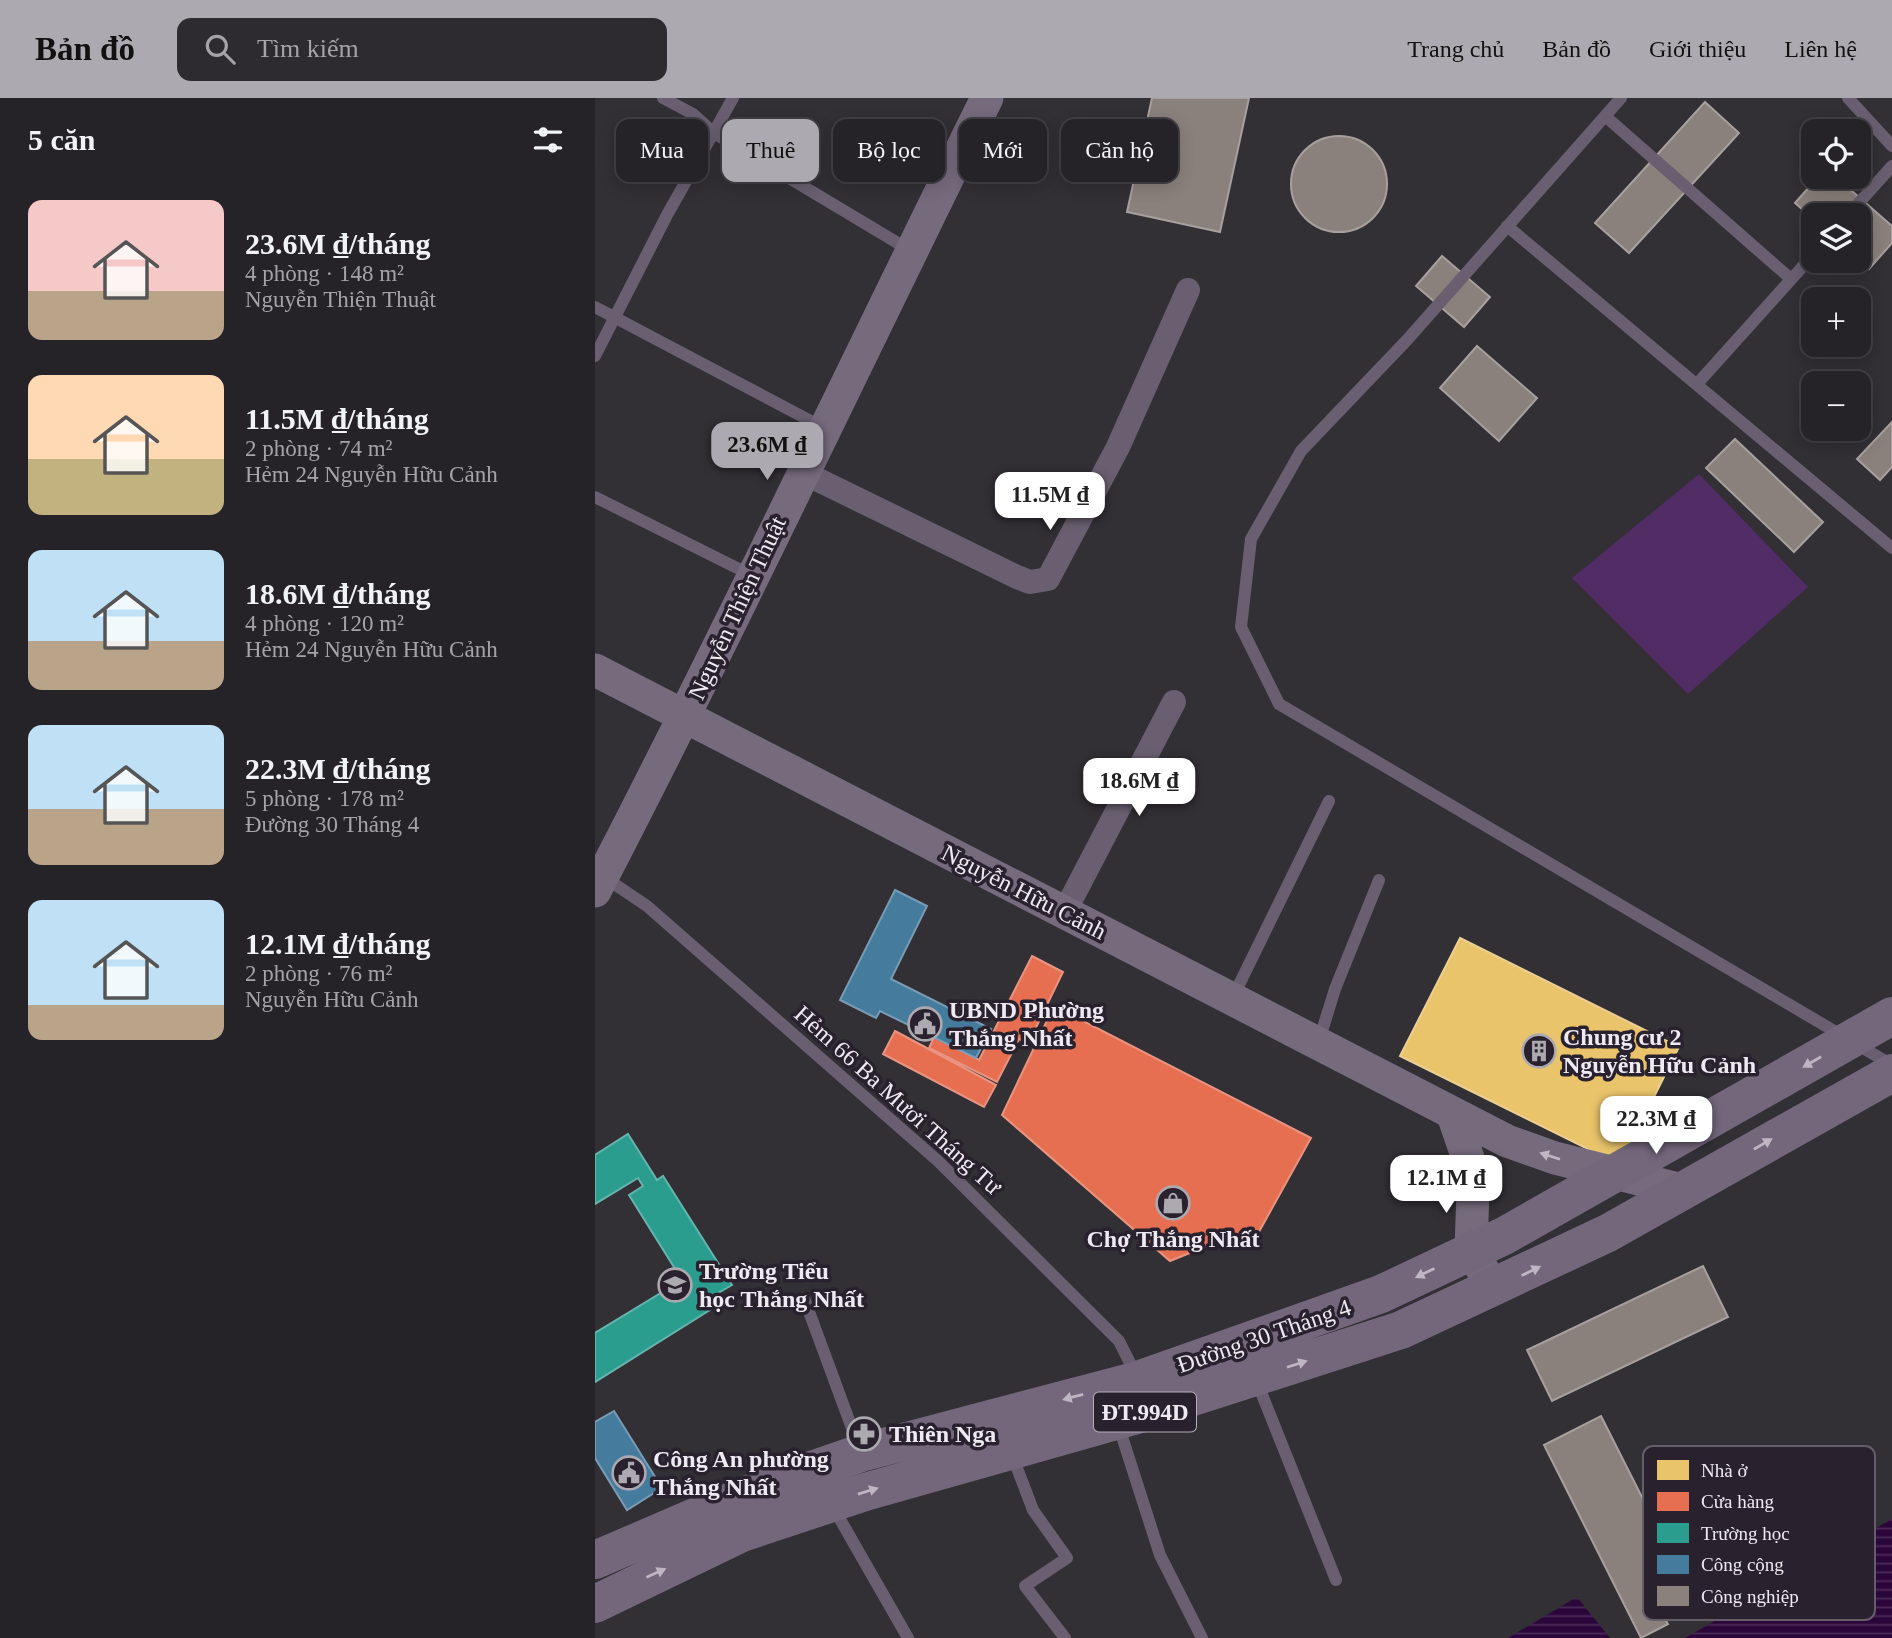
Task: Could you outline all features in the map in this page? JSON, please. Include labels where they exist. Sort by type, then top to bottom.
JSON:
[{"type":"main road","name":"Đường 30 Tháng 4","points":[[595,1604],[719,1525],[774,1483],[861,1453],[1138,1380],[1381,1294],[1504,1236],[1892,1016]]},
{"type":"main road","name":"Đường 30 Tháng 4","points":[[595,1560],[719,1525],[831,1503],[1117,1421],[1401,1330],[1494,1289],[1608,1233],[1892,1073]]},
{"type":"street","name":"Nguyễn Thiện Thuật","points":[[599,883],[685,717],[751,575],[987,98]]},
{"type":"street","points":[[802,472],[1017,577],[1030,582],[1048,579],[1118,447],[1188,290]]},
{"type":"street","name":"Nguyễn Hữu Cảnh","points":[[595,670],[1507,1141],[1616,1174],[1682,1190]]},
{"type":"street","points":[[1064,913],[1174,702]]},
{"type":"street","points":[[1453,1115],[1469,1161],[1473,1189],[1471,1250],[1494,1289]]},
{"type":"lane","points":[[663,98],[692,114],[714,133],[911,252]]},
{"type":"lane","points":[[595,356],[733,98]]},
{"type":"lane","points":[[1621,98],[1406,340],[1301,451],[1251,540],[1241,626],[1279,704],[1892,1065]]},
{"type":"lane","points":[[1848,98],[1892,146]]},
{"type":"lane","points":[[1605,116],[1791,279]]},
{"type":"lane","points":[[1859,203],[1892,166]]},
{"type":"lane","points":[[1507,226],[1892,548]]},
{"type":"lane","points":[[1697,384],[1801,268]]},
{"type":"lane","points":[[595,307],[824,429]]},
{"type":"lane","points":[[595,497],[751,575]]},
{"type":"lane","points":[[1231,999],[1329,801]]},
{"type":"lane","points":[[1318,1045],[1335,989],[1379,880]]},
{"type":"lane","name":"Hẻm 66 Ba Mươi Tháng Tư","points":[[599,883],[647,906],[938,1161],[1119,1341],[1138,1380]]},
{"type":"lane","points":[[804,1297],[861,1453]]},
{"type":"lane","points":[[1256,1377],[1336,1580]]},
{"type":"lane","points":[[1117,1421],[1160,1555],[1202,1638]]},
{"type":"lane","points":[[1010,1451],[1033,1510],[1067,1558],[1025,1586],[1065,1638]]},
{"type":"lane","points":[[831,1503],[908,1638]]},
{"type":"shaded area","points":[[1699,474],[1808,587],[1688,694],[1572,578]]},
{"type":"shaded area","points":[[1892,1519],[1892,1638],[1685,1638],[1716,1620],[1875,1620],[1875,1529]]},
{"type":"shaded area","points":[[1577,1597],[1610,1638],[1508,1638]]},
{"type":"building: Nhà ở","name":"Chung cư 2 Nguyễn Hữu Cảnh","points":[[1460,938],[1679,1047],[1620,1165],[1400,1056]]},
{"type":"building: Cửa hàng","points":[[1032,956],[1063,972],[1028,1044],[1019,1039],[997,1082],[929,1048],[934,1037],[979,1060]]},
{"type":"building: Cửa hàng","points":[[1054,1006],[1311,1138],[1255,1239],[1239,1233],[1170,1261],[1002,1115]]},
{"type":"building: Cửa hàng","points":[[895,1031],[996,1085],[984,1107],[883,1054]]},
{"type":"building: Trường học","points":[[628,1134],[657,1180],[663,1176],[732,1285],[713,1296],[718,1305],[595,1382],[595,1333],[682,1280],[629,1195],[643,1186],[638,1178],[595,1204],[595,1155]]},
{"type":"building: Công cộng","points":[[895,890],[927,906],[891,979],[991,1029],[976,1058],[880,1011],[876,1018],[840,1000]]},
{"type":"building: Công cộng","name":"Công An phường Thắng Nhất","points":[[614,1411],[662,1488],[627,1510],[595,1458],[595,1422]]},
{"type":"building: Công nghiệp","points":[[1152,98],[1249,98],[1220,232],[1127,212],[1134,182],[1178,182],[1178,119],[1147,119]]},
{"type":"building: Công nghiệp","points":[[1705,102],[1739,133],[1629,253],[1595,223]]},
{"type":"building: Công nghiệp","points":[[1339,136],[1357,140],[1373,150],[1383,166],[1387,184],[1383,202],[1373,218],[1357,228],[1339,232],[1321,228],[1305,218],[1295,202],[1291,184],[1295,166],[1305,150],[1321,140]]},
{"type":"building: Công nghiệp","points":[[1807,189],[1850,189],[1866,203],[1801,203],[1801,208],[1795,203]]},
{"type":"building: Công nghiệp","points":[[1871,208],[1892,226],[1892,243],[1871,267]]},
{"type":"building: Công nghiệp","points":[[1442,256],[1490,297],[1464,327],[1416,286]]},
{"type":"building: Công nghiệp","points":[[1477,346],[1537,398],[1499,441],[1440,388]]},
{"type":"building: Công nghiệp","points":[[1892,422],[1892,467],[1880,480],[1857,459]]},
{"type":"building: Công nghiệp","points":[[1735,439],[1823,522],[1794,552],[1706,468]]},
{"type":"building: Công nghiệp","points":[[1703,1266],[1728,1317],[1552,1401],[1527,1350]]},
{"type":"building: Công nghiệp","points":[[1601,1416],[1643,1499],[1643,1620],[1666,1620],[1668,1624],[1641,1638],[1544,1445]]},
{"type":"place","name":"UBND Phường Thắng Nhất","points":[[925,1024]]},
{"type":"place","name":"Chung cư 2 Nguyễn Hữu Cảnh","points":[[1539,1051]]},
{"type":"place","name":"Chợ Thắng Nhất","points":[[1173,1203]]},
{"type":"place","name":"Trường Tiểu học Thắng Nhất","points":[[675,1285]]},
{"type":"place","name":"Thiên Nga","points":[[864,1434]]},
{"type":"place","name":"Công An phường Thắng Nhất","points":[[629,1473]]}]
